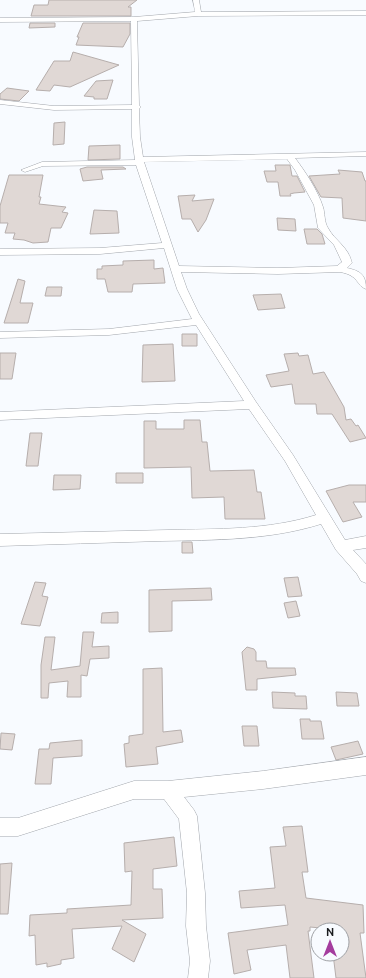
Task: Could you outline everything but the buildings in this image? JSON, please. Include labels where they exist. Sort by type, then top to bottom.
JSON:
[{"type":"street","points":[[196,0],[198,14]]},
{"type":"street","points":[[0,20],[134,19],[198,14],[366,13]]},
{"type":"street","points":[[134,19],[136,137],[139,161],[182,289],[199,321],[252,405],[270,429],[325,517],[341,546],[363,570],[366,577]]},
{"type":"street","points":[[0,102],[54,108],[136,107]]},
{"type":"street","points":[[25,170],[42,164],[366,154]]},
{"type":"street","points":[[289,156],[299,169],[318,205],[323,228],[336,241],[346,258],[347,262],[340,269]]},
{"type":"street","points":[[0,252],[100,251],[167,245]]},
{"type":"street","points":[[175,269],[278,272],[340,269],[352,272],[358,276],[366,286]]},
{"type":"street","points":[[0,334],[109,332],[199,321]]},
{"type":"street","points":[[0,416],[252,405]]},
{"type":"street","points":[[0,540],[188,535],[261,531],[297,526],[325,517]]},
{"type":"street","points":[[341,546],[366,542]]},
{"type":"street","points":[[0,827],[18,827],[134,790],[168,790],[263,780],[366,766]]},
{"type":"street","points":[[168,790],[188,816],[196,893],[196,926],[200,972]]}]
